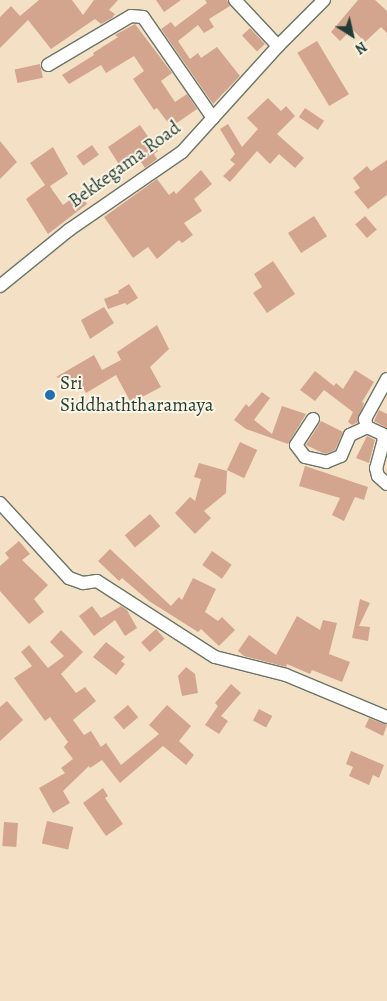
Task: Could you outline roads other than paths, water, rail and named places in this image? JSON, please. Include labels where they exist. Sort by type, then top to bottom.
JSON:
[{"type":"street","points":[[235,0],[278,46]]},
{"type":"street","name":"Bekkegama Road","points":[[0,286],[69,230],[182,152],[278,46],[324,0]]},
{"type":"street","points":[[48,65],[131,16],[143,17],[213,118]]},
{"type":"street","points":[[367,427],[365,419],[387,379]]},
{"type":"street","points":[[313,420],[296,444],[305,457],[326,462],[341,456],[350,435],[367,427]]},
{"type":"street","points":[[367,427],[382,434],[384,439],[376,468],[378,476],[387,484]]},
{"type":"street","points":[[0,503],[69,578],[83,583],[97,581],[215,657],[286,675],[387,717]]},
{"type":"place","name":"Sri Siddhaththaramaya","points":[[50,395]]}]
